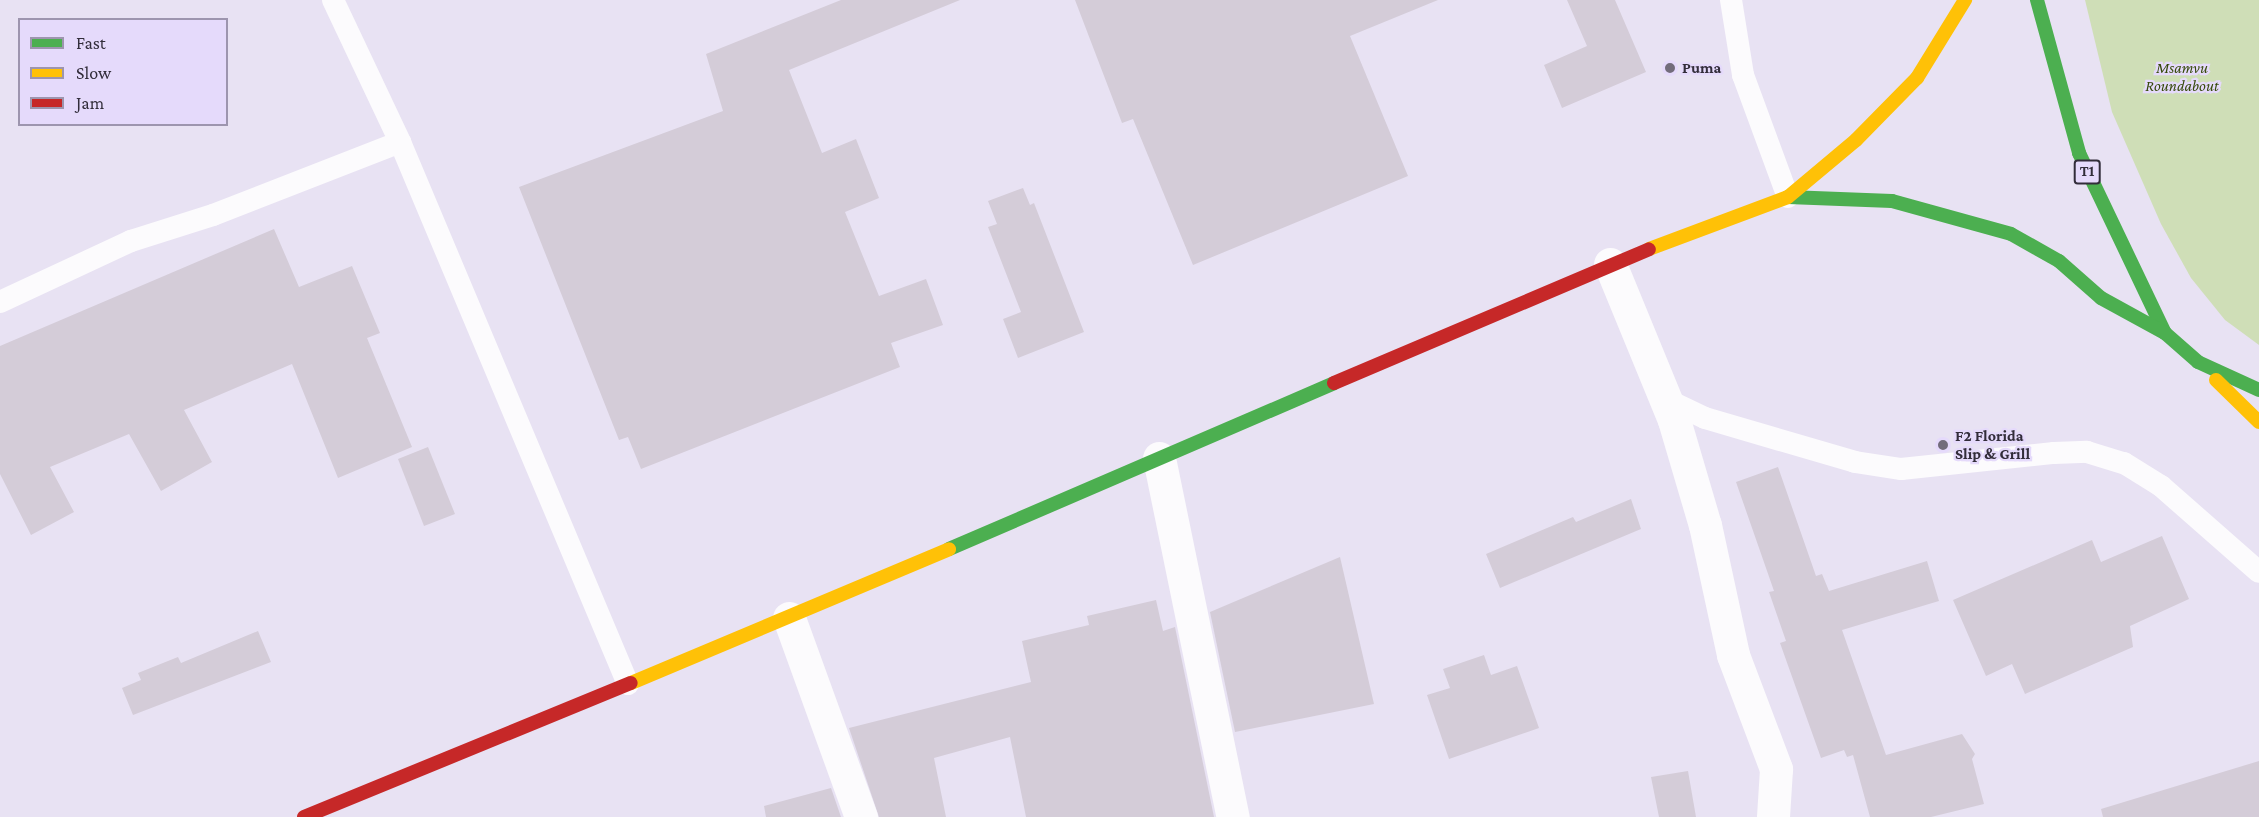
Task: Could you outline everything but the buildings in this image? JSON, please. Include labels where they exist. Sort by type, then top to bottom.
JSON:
[{"type":"main road","points":[[304,817],[789,618],[1610,264],[1788,197],[1856,140],[1917,78],[1965,0]]},
{"type":"main road","name":"T1","points":[[2037,0],[2079,153],[2128,265],[2165,333],[2259,422]]},
{"type":"main road","points":[[1788,197],[1892,201],[2011,234],[2060,261],[2101,298],[2165,333]]},
{"type":"main road","name":"T1","points":[[2198,362],[2259,390]]},
{"type":"street","points":[[1610,264],[1665,399],[1705,525],[1733,655],[1776,769],[1773,817]]},
{"type":"street","points":[[1159,458],[1233,817]]},
{"type":"street","points":[[789,618],[861,817]]},
{"type":"lane","points":[[333,0],[400,141],[628,684]]},
{"type":"lane","points":[[1731,0],[1743,75],[1788,197]]},
{"type":"lane","points":[[0,302],[130,241],[213,215],[400,141]]},
{"type":"lane","points":[[1665,399],[1705,418],[1855,462],[1901,469],[2054,453],[2087,453],[2124,463],[2161,486],[2259,572]]},
{"type":"green space","name":"Msamvu Roundabout","points":[[2085,0],[2259,0],[2259,345],[2225,320],[2191,278],[2161,224],[2112,112]]},
{"type":"traffic: fast","points":[[2037,0],[2079,153],[2165,333],[2198,362],[2259,390]]},
{"type":"traffic: fast","points":[[1788,197],[1892,201],[2011,234],[2059,261],[2101,298],[2165,333]]},
{"type":"traffic: fast","points":[[949,549],[1334,383]]},
{"type":"traffic: slow","points":[[1649,249],[1788,197],[1856,140],[1917,78],[1965,0]]},
{"type":"traffic: slow","points":[[2216,380],[2259,422]]},
{"type":"traffic: slow","points":[[631,683],[949,549]]},
{"type":"traffic: jam","points":[[1334,383],[1649,249]]},
{"type":"traffic: jam","points":[[304,817],[631,683]]},
{"type":"place","name":"Puma","points":[[1670,68]]},
{"type":"place","name":"F2 Florida Slip & Grill","points":[[1943,445]]}]
